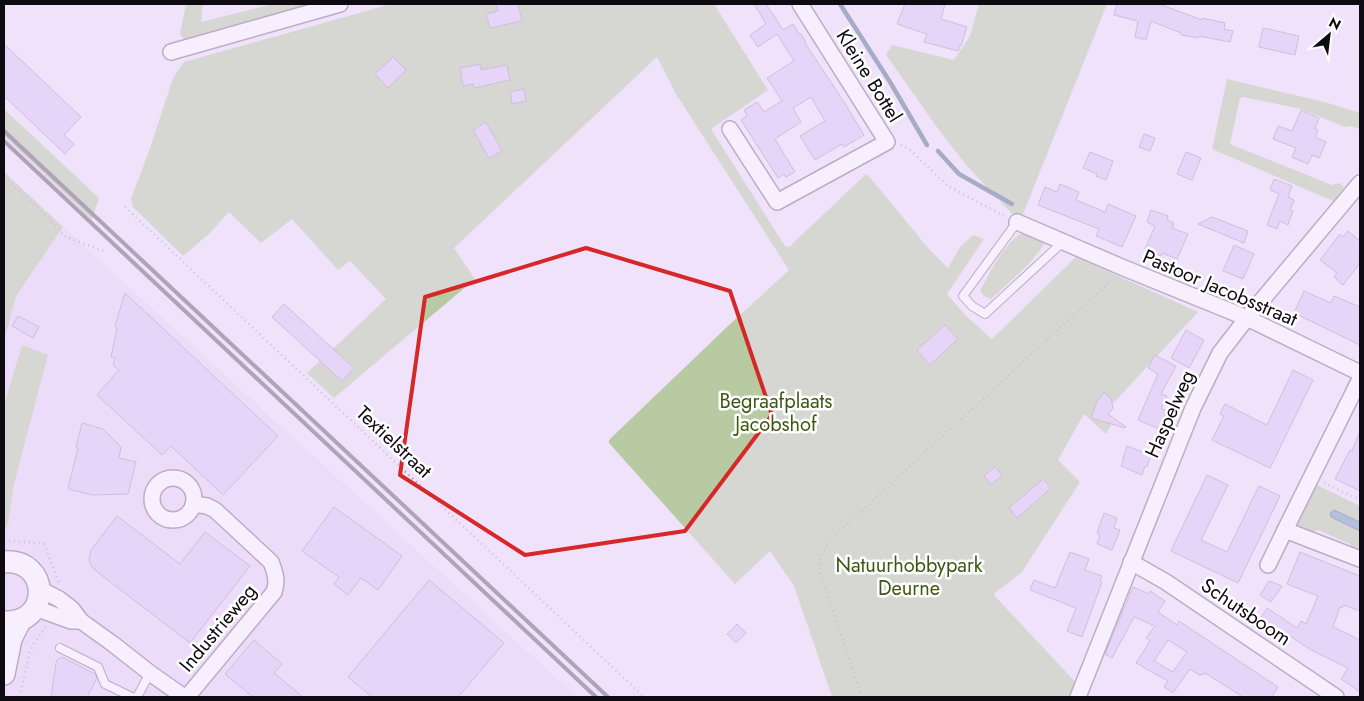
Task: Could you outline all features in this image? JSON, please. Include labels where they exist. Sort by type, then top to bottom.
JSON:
[{"type":"main road","points":[[4,562],[12,561],[24,566],[32,572],[37,580],[11,639],[4,674]]},
{"type":"street","points":[[170,52],[340,4]]},
{"type":"street","name":"Kleine Bottel","points":[[730,129],[777,202],[887,142],[800,4]]},
{"type":"street","name":"Haspelweg","points":[[1078,697],[1130,562],[1193,408],[1220,353],[1246,318],[1360,183]]},
{"type":"street","name":"Pastoor Jacobsstraat","points":[[1017,222],[1246,318],[1360,373]]},
{"type":"street","points":[[1268,565],[1360,379]]},
{"type":"street","name":"Industrieweg","points":[[25,610],[71,621],[81,621],[150,672],[167,689],[185,697],[274,592],[276,586],[275,572],[270,562],[215,510],[207,506],[193,504]]},
{"type":"street","points":[[1285,530],[1360,559]]},
{"type":"street","name":"Schutsboom","points":[[1130,562],[1166,582],[1336,697]]},
{"type":"lane","points":[[1017,222],[963,296],[972,306],[985,314],[1063,242]]},
{"type":"lane","points":[[60,648],[98,667],[105,684],[132,697]]},
{"type":"lane","points":[[137,697],[150,672]]},
{"type":"path","points":[[887,142],[901,145],[910,150],[948,186],[1017,222]]},
{"type":"path","points":[[4,177],[66,237],[104,251]]},
{"type":"path","name":"Textielstraat","points":[[125,207],[644,697]]},
{"type":"path","points":[[862,697],[818,566],[823,551],[833,538],[1124,268]]},
{"type":"path","points":[[1311,477],[1360,500]]},
{"type":"path","points":[[4,540],[44,544]]},
{"type":"highlighted area","points":[[586,248],[730,291],[772,415],[685,531],[525,555],[400,475],[425,297]]},
{"type":"shaded area","points":[[4,172],[11,179],[577,697],[4,697]]},
{"type":"green space","points":[[186,4],[203,4],[201,22],[273,4],[344,4],[189,41],[180,34]]},
{"type":"green space","points":[[391,4],[714,4],[768,90],[711,129],[785,246],[789,247],[866,174],[928,248],[948,268],[960,247],[973,235],[984,239],[947,294],[965,315],[992,339],[1076,257],[1198,312],[1105,412],[1113,422],[1106,434],[1084,414],[1058,460],[1080,482],[1022,572],[994,595],[1078,685],[1073,697],[832,697],[794,586],[770,551],[735,584],[609,443],[609,440],[789,270],[676,94],[657,57],[454,248],[475,279],[334,398],[307,373],[386,299],[350,261],[338,270],[292,219],[261,243],[229,212],[210,233],[183,256],[133,207],[131,199],[173,78],[184,62]]},
{"type":"green space","points":[[979,4],[1107,4],[1021,219],[1014,216],[967,166],[886,55],[892,45],[954,60],[970,36]]},
{"type":"green space","points":[[1227,79],[1328,103],[1360,113],[1360,129],[1351,126],[1345,127],[1301,109],[1243,97],[1240,98],[1230,144],[1332,185],[1340,183],[1344,187],[1333,201],[1212,149]]},
{"type":"green space","points":[[4,109],[99,198],[92,220],[4,136]]},
{"type":"green space","points":[[4,172],[63,227],[16,296],[4,342]]},
{"type":"green space","points":[[1027,233],[1038,237],[1044,245],[1029,264],[991,299],[984,296],[980,291],[1000,255],[1017,236]]},
{"type":"green space","points":[[22,345],[48,355],[14,484],[8,524],[4,532],[4,405]]},
{"type":"green space","points":[[1315,484],[1360,506],[1360,553],[1352,550],[1350,544],[1318,530],[1311,533],[1299,527],[1297,523]]},
{"type":"water","points":[[1334,510],[1360,522],[1360,531],[1331,517],[1330,513]]},
{"type":"building","points":[[496,4],[518,4],[522,21],[490,28],[486,14],[498,11]]},
{"type":"building","points":[[754,4],[766,4],[783,30],[793,24],[864,135],[844,147],[842,144],[815,160],[800,136],[825,121],[811,97],[793,108],[801,122],[775,139],[795,172],[786,177],[784,174],[778,178],[741,120],[747,116],[744,110],[757,102],[764,112],[782,101],[767,78],[794,61],[777,34],[758,47],[750,35],[766,24]]},
{"type":"building","points":[[905,4],[945,4],[941,19],[967,27],[958,51],[924,42],[927,34],[897,24]]},
{"type":"building","points":[[1117,4],[1159,4],[1202,20],[1202,18],[1225,23],[1224,29],[1233,31],[1230,42],[1199,36],[1198,38],[1181,35],[1181,33],[1151,21],[1146,40],[1135,37],[1138,21],[1114,15]]},
{"type":"building","points":[[1263,28],[1299,36],[1295,55],[1259,47]]},
{"type":"building","points":[[4,44],[81,117],[64,135],[74,144],[65,154],[4,96]]},
{"type":"building","points":[[393,57],[406,70],[388,88],[375,74]]},
{"type":"building","points":[[480,64],[481,70],[507,65],[510,80],[474,88],[473,84],[463,86],[460,68]]},
{"type":"building","points":[[524,89],[526,101],[512,104],[510,92]]},
{"type":"building","points":[[1301,110],[1319,118],[1315,129],[1318,130],[1315,137],[1326,142],[1319,158],[1312,155],[1308,164],[1292,157],[1296,148],[1273,139],[1278,126],[1292,131]]},
{"type":"building","points":[[486,122],[502,151],[489,158],[473,130]]},
{"type":"building","points":[[1144,134],[1155,138],[1150,151],[1139,147]]},
{"type":"building","points":[[1090,152],[1113,161],[1106,180],[1083,168]]},
{"type":"building","points":[[1186,152],[1201,158],[1192,180],[1177,174]]},
{"type":"building","points":[[1274,179],[1292,186],[1288,197],[1294,200],[1290,210],[1293,211],[1288,225],[1280,221],[1277,229],[1267,225],[1279,194],[1270,190]]},
{"type":"building","points":[[1060,184],[1079,192],[1076,200],[1105,212],[1108,204],[1136,216],[1122,247],[1096,236],[1099,229],[1038,205],[1045,187],[1057,192]]},
{"type":"building","points":[[1151,210],[1168,216],[1167,220],[1174,223],[1172,228],[1188,234],[1177,259],[1162,253],[1161,256],[1145,249],[1155,226],[1147,222]]},
{"type":"building","points":[[1212,217],[1248,231],[1244,243],[1198,224]]},
{"type":"building","points":[[1348,231],[1360,241],[1360,261],[1343,285],[1334,277],[1337,273],[1320,260],[1340,234],[1343,237]]},
{"type":"building","points":[[1234,245],[1254,254],[1243,279],[1223,271]]},
{"type":"building","points":[[1304,291],[1331,303],[1334,296],[1360,307],[1360,345],[1294,313]]},
{"type":"building","points":[[125,293],[278,436],[223,495],[171,446],[162,455],[97,395],[119,370],[113,365],[115,358],[111,357],[117,328],[115,326]]},
{"type":"building","points":[[284,304],[354,368],[342,381],[272,317]]},
{"type":"building","points":[[18,316],[39,327],[33,338],[12,326]]},
{"type":"building","points":[[945,325],[958,339],[930,365],[917,350]]},
{"type":"building","points":[[1186,330],[1204,340],[1189,368],[1171,358]]},
{"type":"building","points":[[1155,355],[1176,366],[1161,394],[1167,396],[1161,409],[1167,411],[1159,429],[1138,420],[1158,374],[1148,368]]},
{"type":"building","points":[[1293,370],[1313,380],[1270,468],[1212,440],[1224,416],[1220,414],[1225,404],[1267,425]]},
{"type":"building","points":[[1104,393],[1111,398],[1113,408],[1108,414],[1125,428],[1091,418],[1097,401]]},
{"type":"building","points":[[82,423],[103,429],[121,447],[119,458],[136,462],[128,494],[92,495],[68,489]]},
{"type":"building","points":[[1360,431],[1360,491],[1335,479],[1350,450],[1352,451]]},
{"type":"building","points":[[1127,446],[1151,455],[1142,475],[1121,466]]},
{"type":"building","points":[[995,467],[1002,475],[991,485],[984,476]]},
{"type":"building","points":[[1207,475],[1228,485],[1201,540],[1227,552],[1259,486],[1280,496],[1238,583],[1171,551]]},
{"type":"building","points":[[1043,479],[1051,488],[1017,518],[1009,508]]},
{"type":"building","points":[[334,507],[402,556],[378,590],[361,578],[348,595],[334,584],[339,577],[302,551]]},
{"type":"building","points":[[1104,513],[1117,518],[1114,528],[1120,530],[1112,550],[1097,544],[1100,535],[1097,533]]},
{"type":"building","points":[[117,516],[180,564],[205,532],[250,566],[190,643],[91,566],[89,560],[91,550]]},
{"type":"building","points":[[1070,552],[1089,559],[1085,570],[1102,576],[1100,581],[1102,582],[1082,637],[1067,631],[1076,608],[1030,590],[1034,580],[1055,588]]},
{"type":"building","points":[[1300,552],[1360,576],[1360,611],[1343,605],[1342,608],[1340,607],[1333,627],[1360,640],[1360,692],[1341,679],[1348,668],[1311,650],[1281,630],[1278,635],[1259,621],[1267,608],[1297,628],[1301,621],[1306,624],[1318,596],[1287,584]]},
{"type":"building","points":[[429,580],[504,643],[458,697],[372,697],[348,677]]},
{"type":"building","points":[[1269,581],[1282,586],[1271,602],[1260,595]]},
{"type":"building","points":[[1133,587],[1149,594],[1150,591],[1165,601],[1158,612],[1177,625],[1179,621],[1278,687],[1272,697],[1243,697],[1205,673],[1199,675],[1190,669],[1173,693],[1164,687],[1168,681],[1136,663],[1150,641],[1146,638],[1155,626],[1134,617],[1112,658],[1105,654]],"holes":[[[1168,640],[1187,652],[1173,672],[1154,661]]]},
{"type":"building","points":[[737,624],[746,633],[736,643],[727,634]]},
{"type":"building","points":[[254,640],[282,664],[274,673],[303,697],[253,697],[225,674]]},
{"type":"building","points":[[62,657],[95,674],[97,678],[87,697],[51,697],[56,663]]},
{"type":"waterway","points":[[840,4],[890,82],[927,145]]},
{"type":"waterway","points":[[938,151],[959,174],[1012,204]]},
{"type":"railway","points":[[4,131],[608,697]]},
{"type":"railway","points":[[4,141],[596,697]]},
{"type":"park label","name":"Begraafplaats Jacobshof","points":[[776,412]]},
{"type":"park label","name":"Natuurhobbypark Deurne","points":[[909,576]]}]
